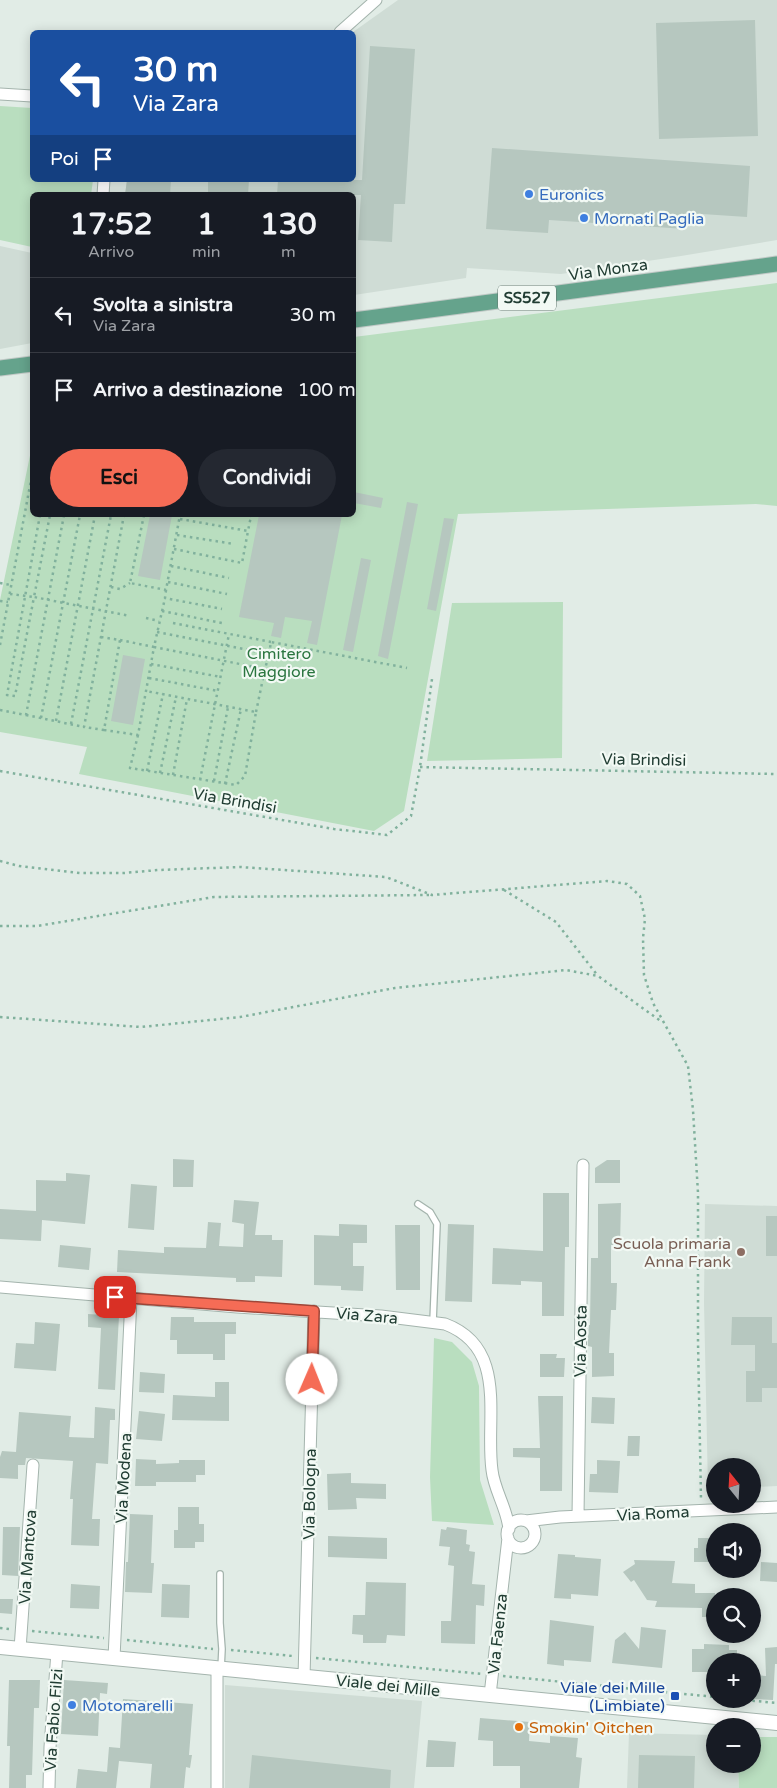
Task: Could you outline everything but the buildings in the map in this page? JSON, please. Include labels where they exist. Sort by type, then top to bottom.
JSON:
[{"type":"main road","name":"Via Monza","points":[[356,320],[777,264]]},
{"type":"main road","points":[[0,368],[30,364]]},
{"type":"street","points":[[342,30],[376,0]]},
{"type":"street","points":[[0,94],[30,96]]},
{"type":"street","name":"Via Aosta","points":[[578,1516],[583,1165]]},
{"type":"street","name":"Via Zara","points":[[0,1287],[381,1316],[433,1322],[453,1327],[471,1340],[487,1370],[492,1401],[492,1469],[508,1533]]},
{"type":"street","name":"Via Modena","points":[[114,1658],[131,1298]]},
{"type":"street","name":"Via Bologna","points":[[304,1677],[314,1311]]},
{"type":"street","name":"Via Mantova","points":[[20,1649],[33,1465]]},
{"type":"street","points":[[502,1503],[532,1526],[535,1537]]},
{"type":"street","name":"Via Roma","points":[[524,1521],[578,1516],[777,1507]]},
{"type":"street","points":[[524,1521],[514,1523],[508,1533],[512,1544],[518,1548],[527,1547],[534,1541],[541,1530],[560,1517]]},
{"type":"street","name":"Via Faenza","points":[[490,1695],[508,1533]]},
{"type":"street","name":"Via Faenza","points":[[504,1573],[507,1564],[518,1548]]},
{"type":"street","name":"Viale dei Mille","points":[[0,1647],[777,1723]]},
{"type":"street","name":"Via Fabio Filzi","points":[[49,1788],[57,1652]]},
{"type":"street","points":[[217,1788],[219,1669]]},
{"type":"lane","points":[[418,1204],[430,1212],[436,1224],[437,1242],[433,1322]]},
{"type":"lane","points":[[219,1669],[222,1649],[220,1574]]},
{"type":"path","points":[[0,645],[30,488]]},
{"type":"path","points":[[40,517],[7,695],[15,696],[50,517]]},
{"type":"path","points":[[26,715],[64,517]]},
{"type":"path","points":[[41,718],[80,517]]},
{"type":"path","points":[[56,721],[95,517]]},
{"type":"path","points":[[71,724],[111,517]]},
{"type":"path","points":[[84,727],[124,517]]},
{"type":"path","points":[[130,583],[144,517]]},
{"type":"path","points":[[248,531],[180,517],[130,768],[236,785],[245,776],[271,642]]},
{"type":"path","points":[[174,550],[242,563],[251,517]]},
{"type":"path","points":[[177,535],[234,544]]},
{"type":"path","points":[[171,566],[229,578]]},
{"type":"path","points":[[168,582],[227,594]]},
{"type":"path","points":[[0,583],[12,585]]},
{"type":"path","points":[[110,587],[120,589],[130,583],[166,590]]},
{"type":"path","points":[[10,594],[130,616]]},
{"type":"path","points":[[164,598],[222,609]]},
{"type":"path","points":[[0,600],[8,602]]},
{"type":"path","points":[[162,611],[222,623]]},
{"type":"path","points":[[146,618],[159,621]]},
{"type":"path","points":[[173,623],[407,668]]},
{"type":"path","points":[[157,632],[269,654]]},
{"type":"path","points":[[200,780],[229,634]]},
{"type":"path","points":[[101,637],[265,669]]},
{"type":"path","points":[[104,730],[120,640]]},
{"type":"path","points":[[151,664],[221,676]]},
{"type":"path","points":[[148,678],[218,691]]},
{"type":"path","name":"Via Brindisi","points":[[0,771],[334,829],[387,835],[411,816],[432,679]]},
{"type":"path","points":[[146,691],[256,712]]},
{"type":"path","points":[[147,771],[163,694]]},
{"type":"path","points":[[160,773],[176,697]]},
{"type":"path","points":[[173,775],[187,699]]},
{"type":"path","points":[[214,782],[228,707]]},
{"type":"path","points":[[225,784],[241,709]]},
{"type":"path","points":[[0,710],[84,727],[138,735]]},
{"type":"path","name":"Via Brindisi","points":[[420,767],[777,774]]},
{"type":"path","points":[[0,861],[19,866],[80,873],[124,873],[240,867],[386,877],[432,895]]},
{"type":"path","points":[[0,926],[37,926],[214,897],[432,895],[607,881],[627,884],[640,896],[645,919],[643,938],[644,975],[653,1003],[688,1066],[693,1110],[698,1193],[701,1510]]},
{"type":"path","points":[[503,889],[556,922],[598,976],[664,1023]]},
{"type":"path","points":[[0,1016],[141,1027],[240,1017],[395,988],[566,970],[598,976]]},
{"type":"path","points":[[0,1628],[420,1667],[706,1696]]},
{"type":"path","points":[[761,1702],[777,1703]]},
{"type":"shaded area","points":[[398,0],[777,0],[777,240],[561,274],[467,268],[466,278],[356,295],[356,192],[125,192],[127,182],[356,182],[356,30]]},
{"type":"shaded area","points":[[0,246],[30,253],[30,343],[0,349]]},
{"type":"shaded area","points":[[705,1204],[777,1206],[777,1486],[761,1487],[761,1458],[707,1458],[704,1303]]},
{"type":"shaded area","points":[[225,1685],[422,1701],[414,1788],[225,1788]]},
{"type":"shaded area","points":[[629,1733],[706,1735],[706,1773],[738,1773],[739,1788],[627,1788]]},
{"type":"green space","points":[[0,106],[30,108],[30,182],[93,182],[91,192],[30,192],[30,247],[0,240]]},
{"type":"green space","name":"Cimitero Maggiore","points":[[777,283],[777,506],[756,504],[458,514],[404,811],[374,831],[79,774],[87,747],[0,732],[0,600],[30,456],[30,517],[356,517],[356,337]]},
{"type":"green space","points":[[563,602],[562,758],[427,761],[452,603]]},
{"type":"green space","points":[[434,1338],[452,1342],[472,1362],[479,1386],[480,1480],[494,1525],[432,1521],[430,1477]]},
{"type":"green space","points":[[761,1737],[777,1737],[777,1788],[739,1788],[738,1773],[761,1773]]},
{"type":"place","name":"Euronics","points":[[529,194]]},
{"type":"place","name":"Mornati Paglia","points":[[584,218]]},
{"type":"place","name":"Scuola primaria Anna Frank","points":[[741,1252]]},
{"type":"place","name":"Viale dei Mille (Limbiate)","points":[[675,1696]]},
{"type":"place","name":"Motomarelli","points":[[72,1705]]},
{"type":"place","name":"Smokin' Qitchen","points":[[519,1727]]},
{"type":"route","points":[[115,1297],[314,1311],[312,1380]]}]
